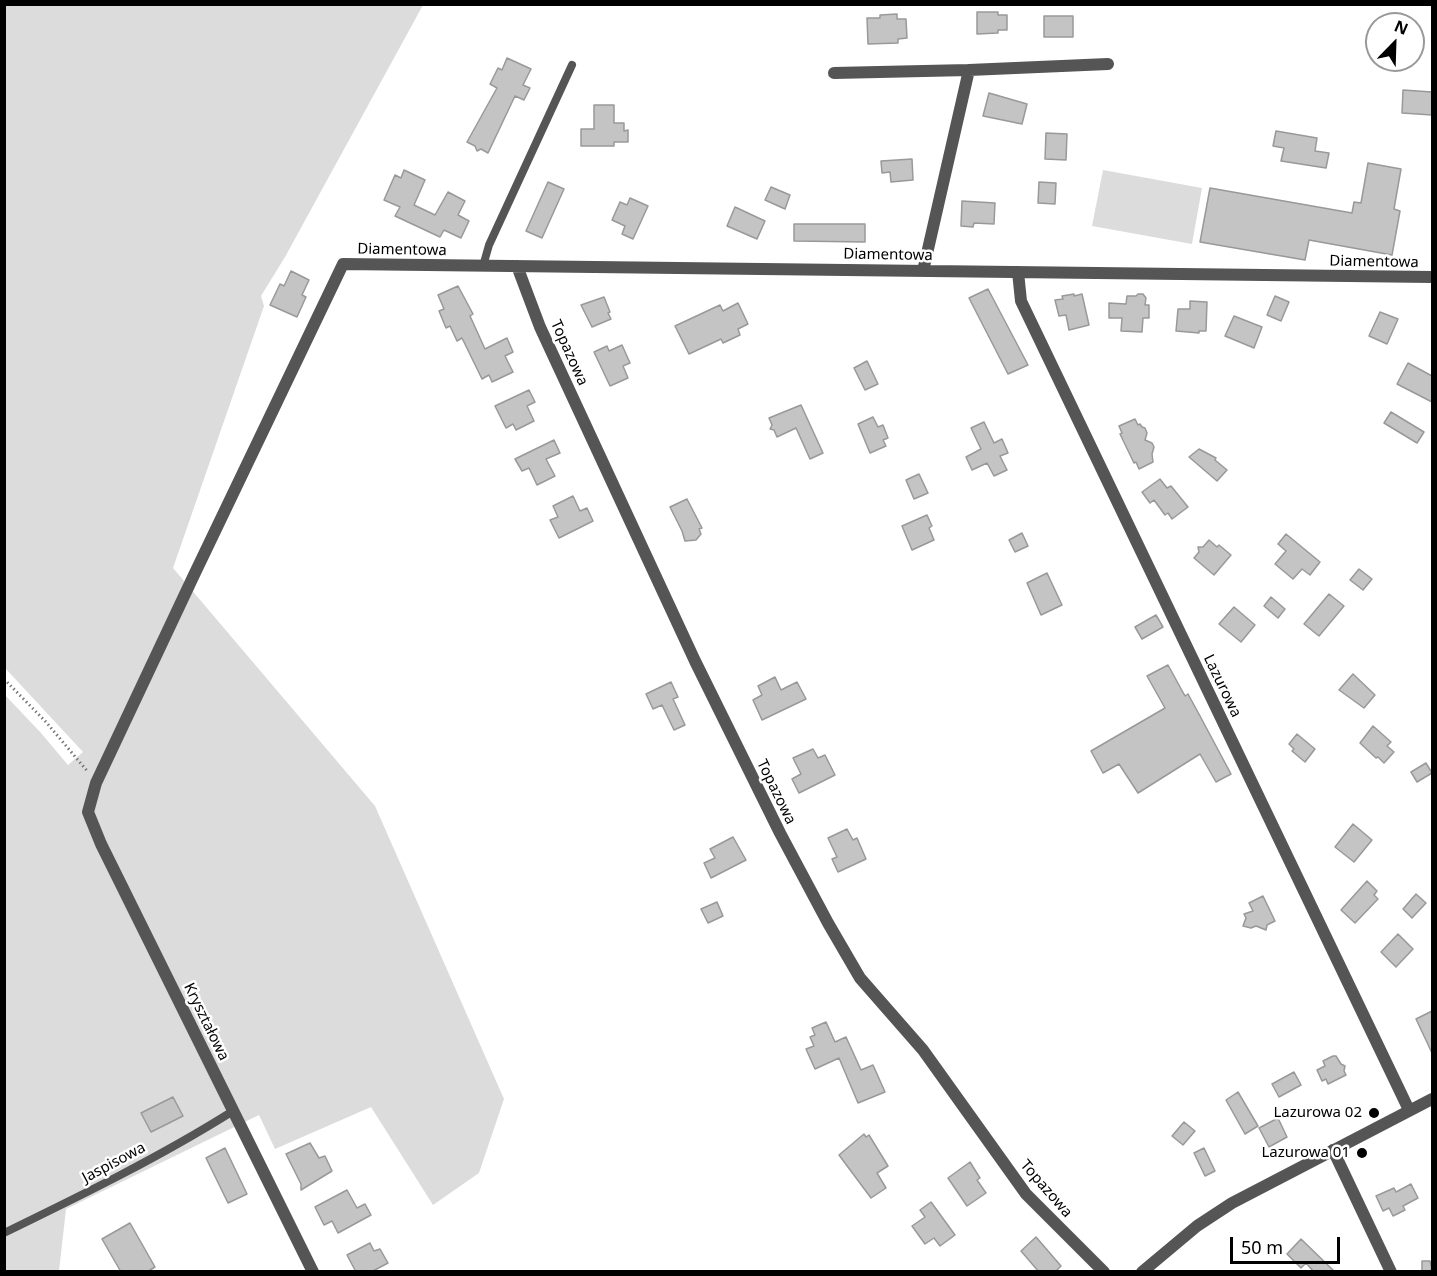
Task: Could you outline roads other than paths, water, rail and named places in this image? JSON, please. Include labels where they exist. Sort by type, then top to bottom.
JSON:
[{"type":"street","points":[[834,73],[1108,64]]},
{"type":"street","points":[[923,271],[969,70]]},
{"type":"street","name":"Diamentowa","points":[[343,264],[1432,277]]},
{"type":"street","name":"Kryształowa","points":[[313,1272],[101,844],[88,812],[96,783],[343,264]]},
{"type":"street","name":"Topazowa","points":[[517,266],[540,327],[695,661],[780,833],[860,978],[924,1050],[1026,1194],[1104,1272]]},
{"type":"street","name":"Lazurowa","points":[[1018,272],[1021,301],[1409,1110]]},
{"type":"street","points":[[1142,1272],[1197,1226],[1232,1203],[1432,1099]]},
{"type":"street","points":[[1333,1150],[1391,1272]]},
{"type":"lane","points":[[483,267],[489,245],[572,65]]},
{"type":"lane","name":"Jaspisowa","points":[[4,1233],[168,1150],[233,1111]]},
{"type":"place","name":"Lazurowa 02","points":[[1374,1113]]},
{"type":"place","name":"Lazurowa 01","points":[[1362,1153]]}]
